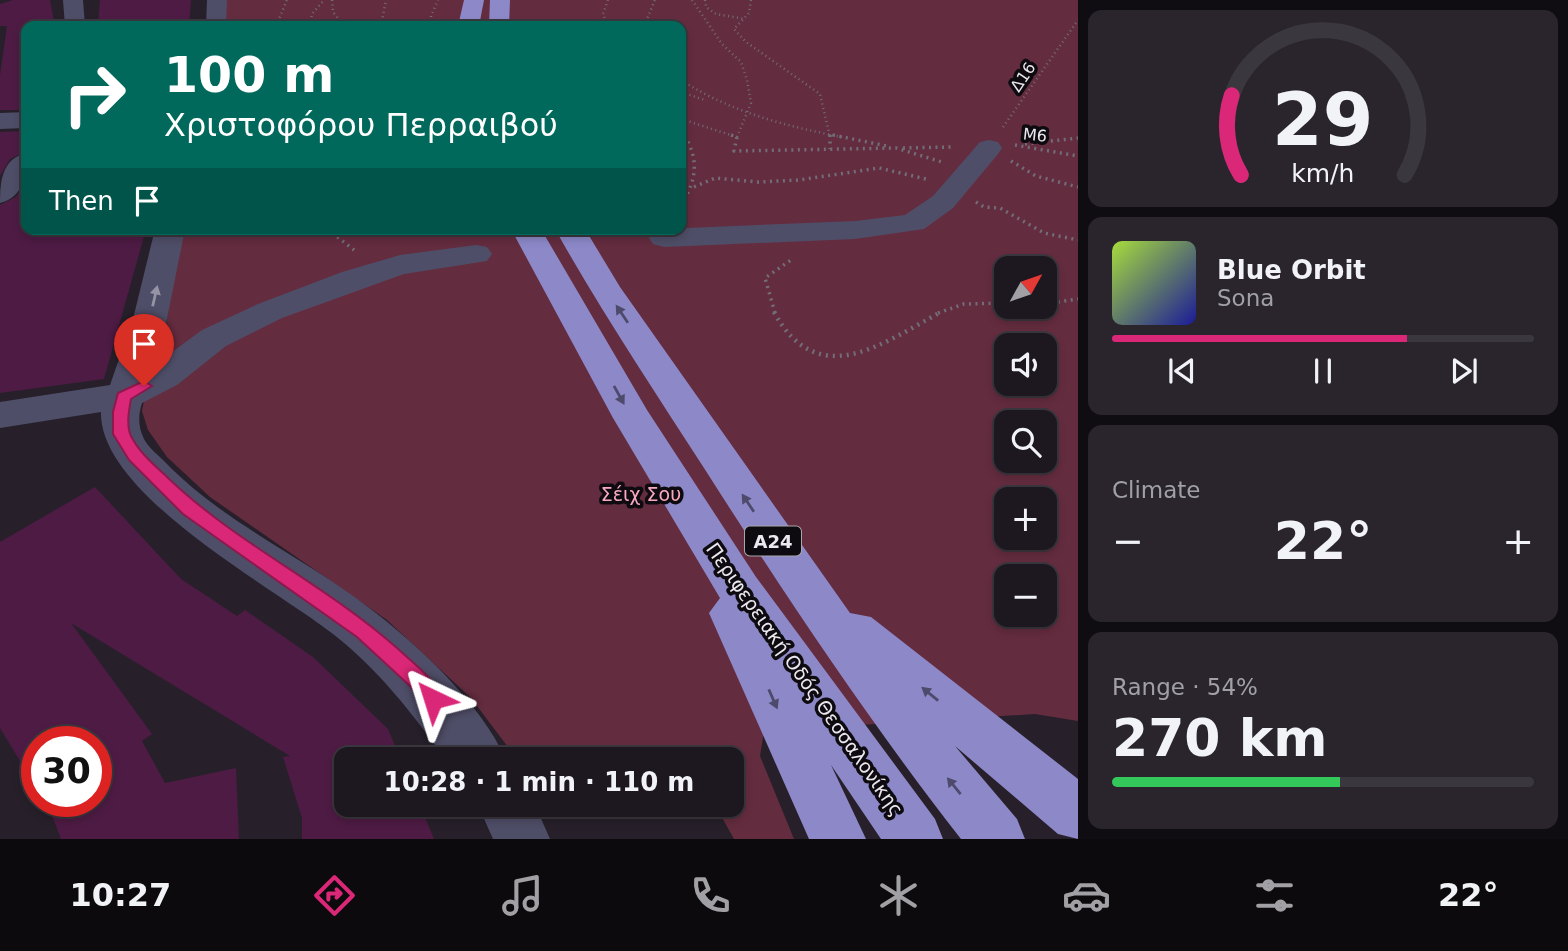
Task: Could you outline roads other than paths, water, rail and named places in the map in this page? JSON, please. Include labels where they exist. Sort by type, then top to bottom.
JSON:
[{"type":"highway","points":[[470,21],[474,0]]},
{"type":"highway","points":[[499,21],[500,0]]},
{"type":"highway","name":"Περιφερειακή Οδός Θεσσαλονίκης","points":[[529,235],[632,418],[740,591],[915,839]]},
{"type":"highway","name":"Α24","points":[[573,235],[604,288],[812,598],[910,733],[997,839]]},
{"type":"highway","points":[[673,481],[838,839]]},
{"type":"highway","points":[[812,598],[1078,814]]},
{"type":"street","points":[[73,0],[75,21]]},
{"type":"street","points":[[216,21],[217,0]]},
{"type":"street","points":[[0,121],[21,120]]},
{"type":"street","points":[[664,238],[855,230],[913,223],[948,195],[989,148]]},
{"type":"street","points":[[0,194],[21,168]]},
{"type":"street","points":[[169,235],[150,319],[124,396],[120,427],[127,447],[166,489],[232,541],[349,620],[378,643],[417,679],[468,747]]},
{"type":"street","points":[[0,415],[124,396],[164,376],[214,338],[282,306],[400,265],[476,254]]},
{"type":"street","points":[[512,817],[522,839]]},
{"type":"park label","name":"Σέιχ Σου","points":[[641,494]]}]
